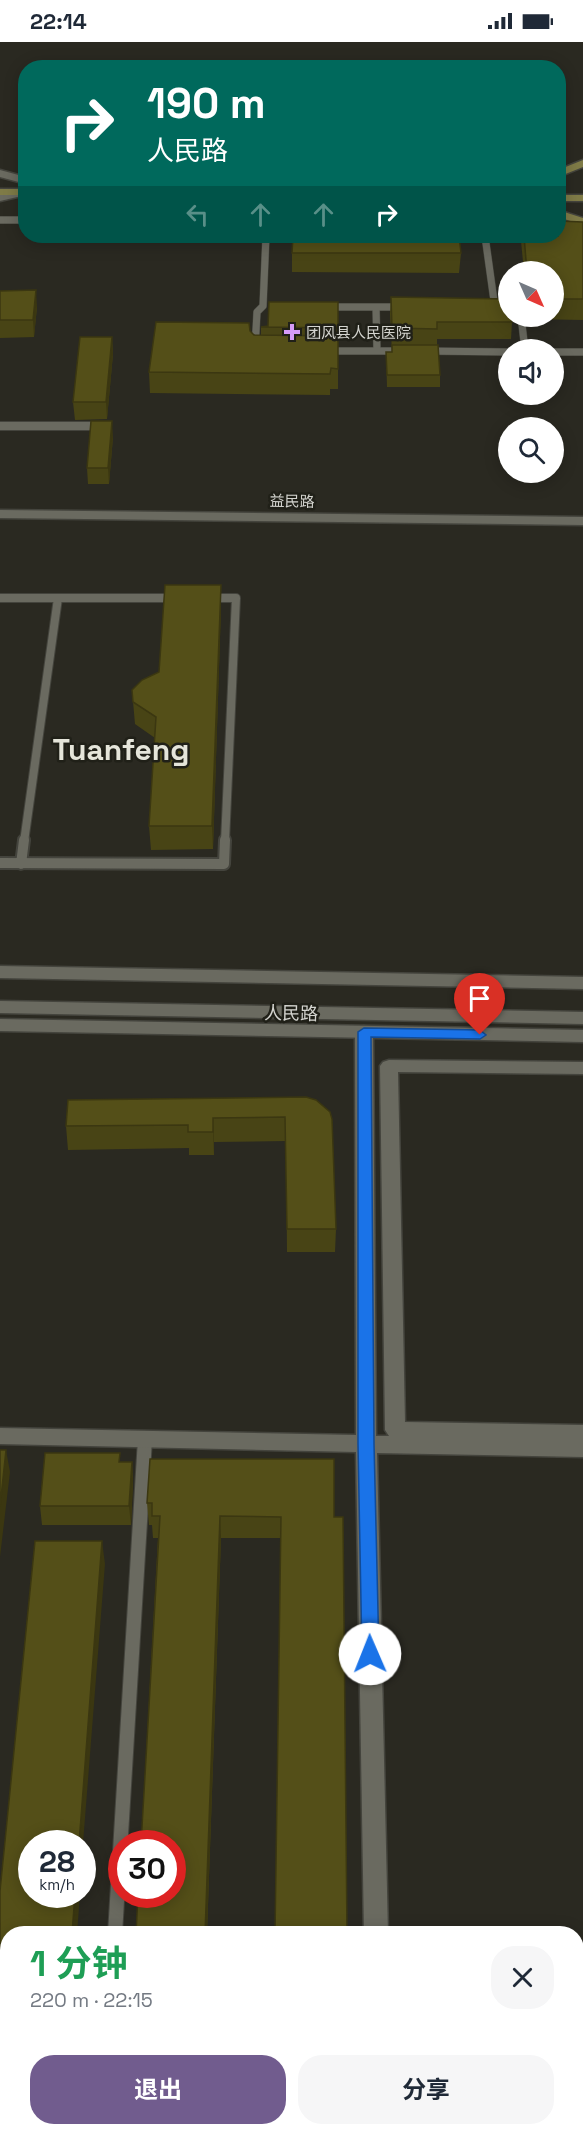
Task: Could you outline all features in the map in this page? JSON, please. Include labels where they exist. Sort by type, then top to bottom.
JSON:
[{"type":"main road","points":[[566,170],[583,163]]},
{"type":"main road","points":[[0,181],[18,181]]},
{"type":"main road","points":[[566,188],[583,188]]},
{"type":"main road","points":[[0,192],[18,192]]},
{"type":"main road","points":[[566,198],[583,198]]},
{"type":"main road","points":[[566,216],[583,222]]},
{"type":"street","points":[[0,173],[18,179]]},
{"type":"street","points":[[0,198],[18,194]]},
{"type":"street","name":"益民路","points":[[0,514],[583,521]]},
{"type":"street","points":[[0,972],[583,983]]},
{"type":"street","name":"人民路","points":[[0,1007],[583,1018]]},
{"type":"street","name":"人民路","points":[[0,1025],[583,1036]]},
{"type":"street","points":[[364,1032],[366,1444],[376,1926]]},
{"type":"street","points":[[583,1068],[390,1066],[395,1430],[583,1433]]},
{"type":"street","points":[[0,1436],[583,1449]]},
{"type":"lane","points":[[0,220],[18,220]]},
{"type":"lane","points":[[266,243],[263,306],[257,312],[255,350],[266,350]]},
{"type":"lane","points":[[483,308],[499,308],[485,243]]},
{"type":"lane","points":[[263,306],[274,306]]},
{"type":"lane","points":[[320,307],[412,307]]},
{"type":"lane","points":[[376,307],[377,351]]},
{"type":"lane","points":[[321,351],[498,352]]},
{"type":"lane","points":[[564,352],[583,352]]},
{"type":"lane","points":[[0,426],[100,426]]},
{"type":"lane","points":[[0,598],[189,598]]},
{"type":"lane","points":[[21,864],[58,598]]},
{"type":"lane","points":[[0,863],[224,864],[236,598],[201,598]]},
{"type":"lane","points":[[115,1926],[145,1439]]},
{"type":"building","points":[[566,221],[583,222],[583,299],[564,299],[564,261],[526,261],[525,243],[566,243]]},
{"type":"building","points":[[293,243],[460,243],[461,253],[292,253]]},
{"type":"building","points":[[36,290],[33,320],[0,320],[0,291]]},
{"type":"building","points":[[391,297],[498,299],[498,322],[437,322],[437,329],[392,328]]},
{"type":"building","points":[[269,302],[338,302],[338,328],[261,327],[268,326]]},
{"type":"building","points":[[156,322],[249,323],[250,331],[254,335],[338,336],[338,369],[331,368],[330,374],[149,372]]},
{"type":"building","points":[[80,337],[112,337],[106,402],[73,402]]},
{"type":"building","points":[[392,345],[438,345],[440,375],[387,375],[386,352],[392,352]]},
{"type":"building","points":[[91,421],[112,421],[108,468],[87,468]]},
{"type":"building","points":[[165,585],[221,585],[212,826],[149,826],[156,717],[133,702],[132,690],[142,680],[159,672]]},
{"type":"building","points":[[306,1097],[316,1100],[330,1112],[332,1119],[336,1229],[287,1229],[285,1117],[213,1118],[213,1132],[188,1132],[188,1125],[66,1126],[68,1100]]},
{"type":"building","points":[[0,1450],[6,1450],[0,1507]]},
{"type":"building","points":[[45,1453],[120,1453],[119,1462],[132,1462],[129,1506],[40,1506]]},
{"type":"building","points":[[150,1459],[334,1459],[334,1517],[343,1517],[347,1926],[275,1926],[281,1517],[220,1516],[205,1926],[136,1926],[137,1908],[186,1908],[186,1830],[142,1830],[160,1516],[152,1516],[152,1503],[147,1503]]},
{"type":"building","points":[[35,1541],[102,1541],[80,1830],[18,1830],[18,1908],[74,1908],[73,1926],[0,1926],[0,1891]]},
{"type":"place","name":"团风县人民医院","points":[[292,332]]},
{"type":"district","name":"Tuanfeng","points":[[121,749]]},
{"type":"route","points":[[370,1654],[366,1444],[364,1032],[480,1035]]}]
